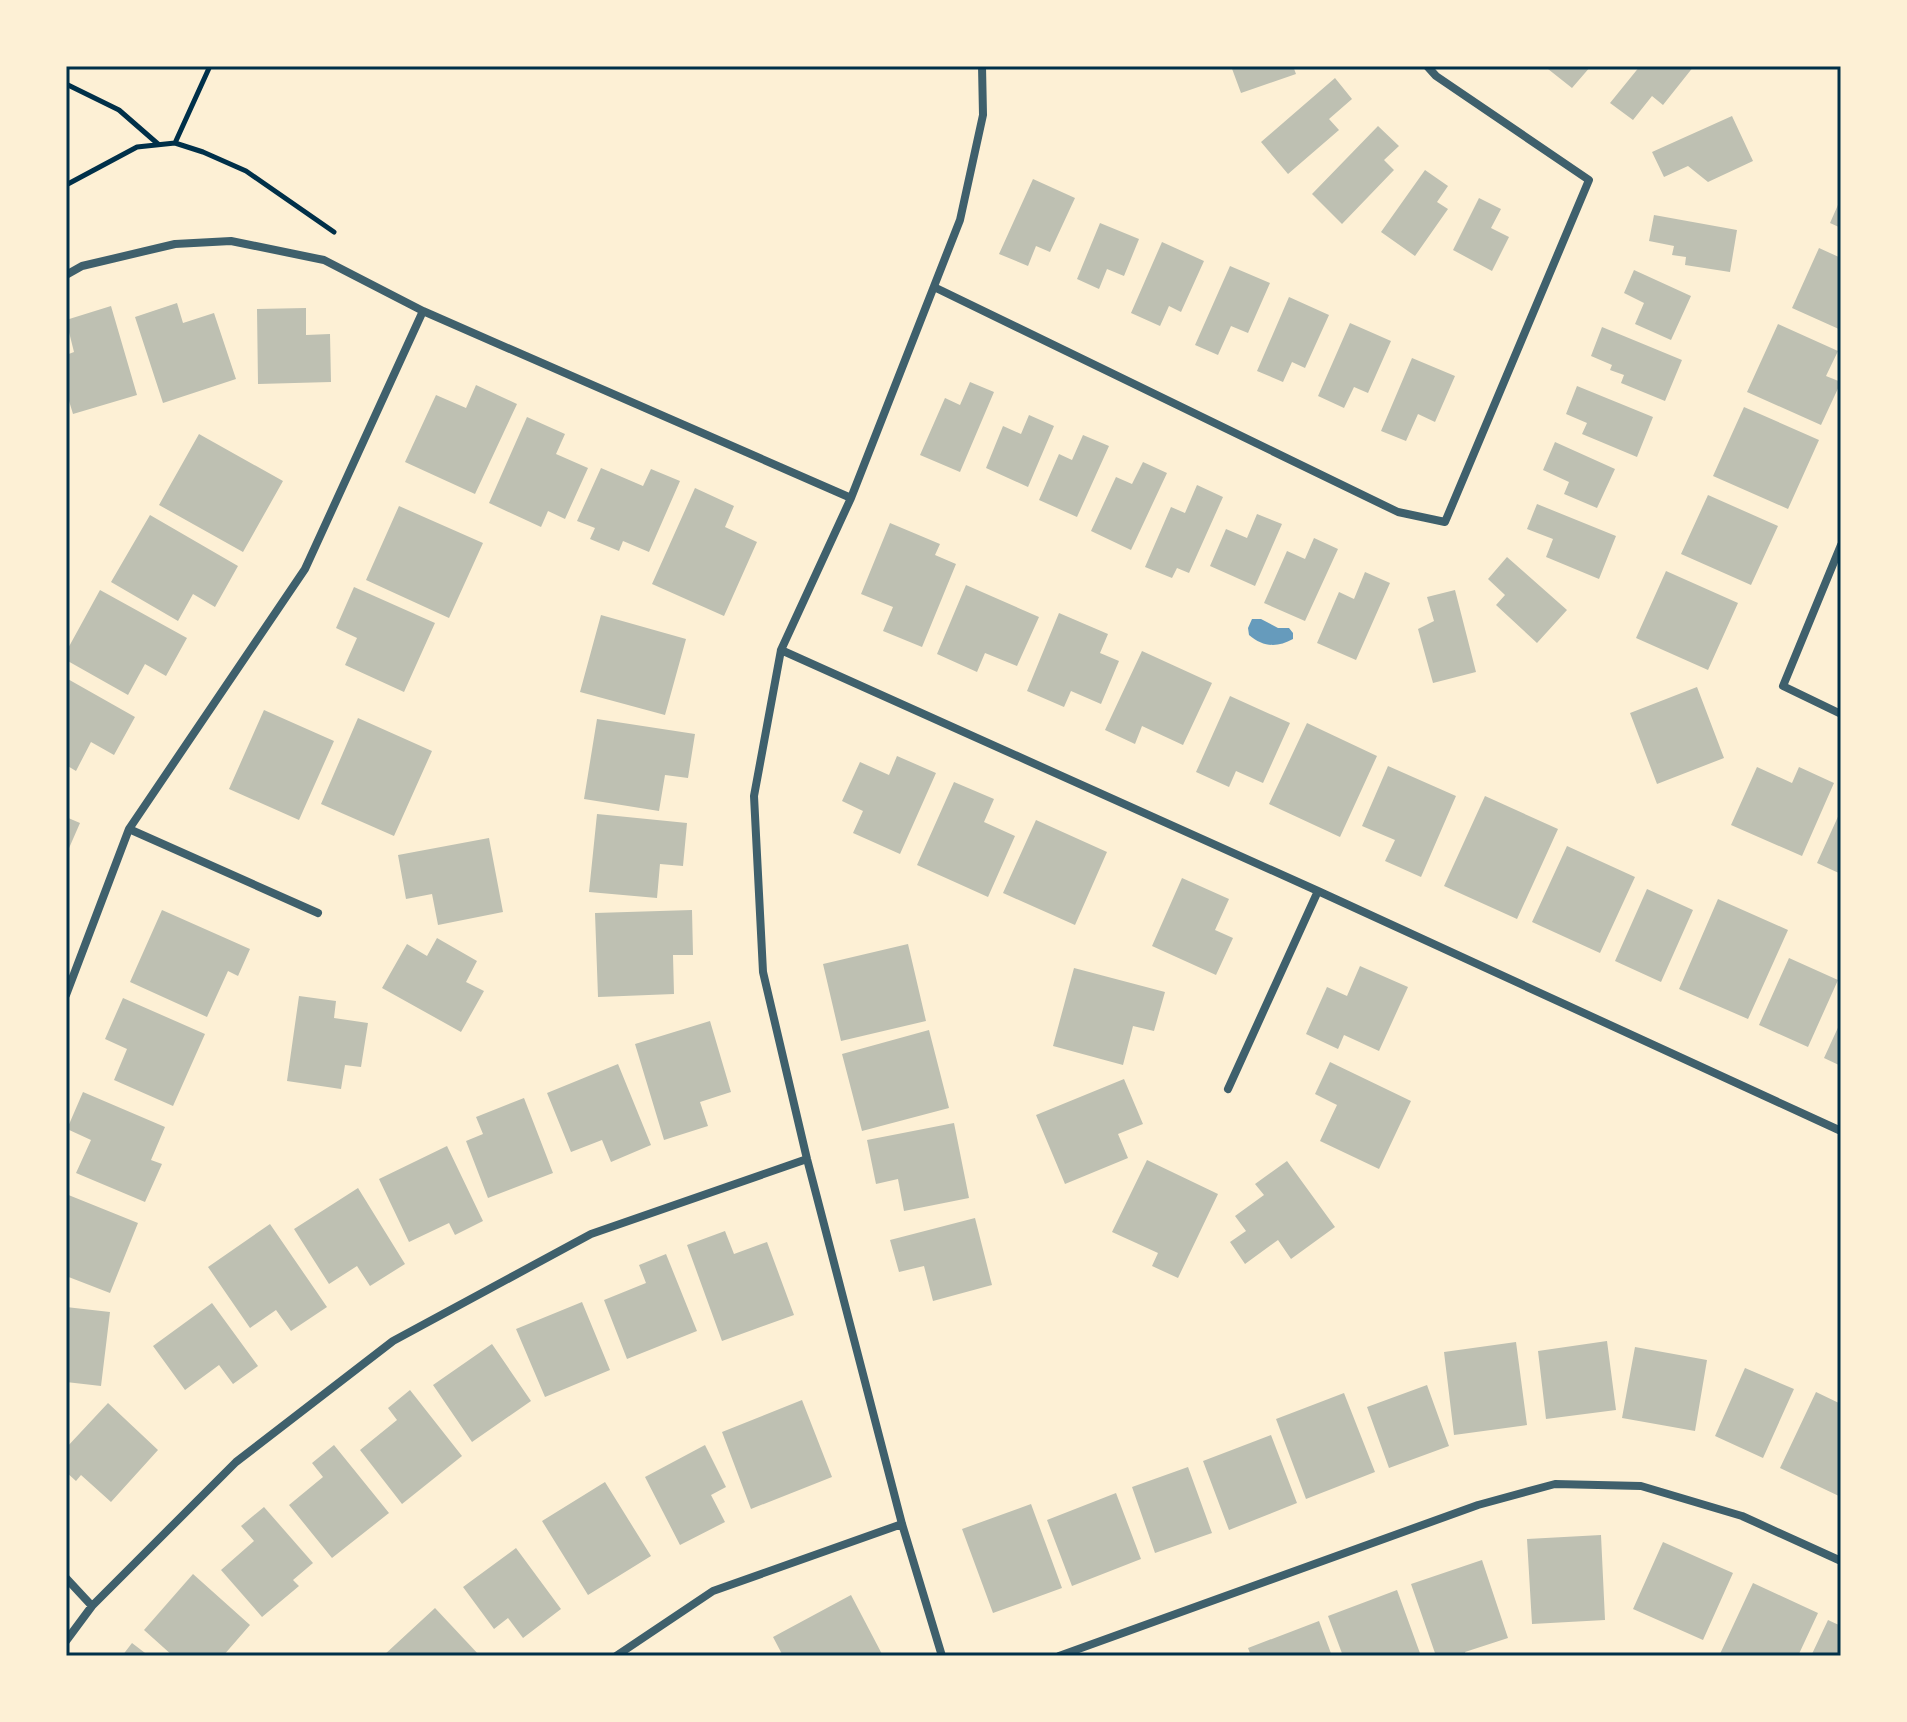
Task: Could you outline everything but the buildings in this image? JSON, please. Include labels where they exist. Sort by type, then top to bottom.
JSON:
[{"type":"street","points":[[942,1656],[902,1524],[807,1159],[763,972],[754,796],[781,650],[851,498],[960,220],[983,115],[982,66]]},
{"type":"street","points":[[934,287],[1398,512],[1445,522],[1589,180],[1436,76],[1427,66]]},
{"type":"street","points":[[66,275],[82,266],[175,244],[231,241],[324,260],[423,311],[851,498]]},
{"type":"street","points":[[66,995],[129,829],[305,569],[423,311]]},
{"type":"street","points":[[1841,545],[1783,686],[1841,714]]},
{"type":"street","points":[[781,650],[1318,891],[1841,1131]]},
{"type":"street","points":[[129,829],[318,913]]},
{"type":"street","points":[[1228,1089],[1318,891]]},
{"type":"street","points":[[66,1641],[92,1606],[236,1462],[393,1341],[591,1234],[807,1159]]},
{"type":"street","points":[[1059,1656],[1478,1505],[1555,1484],[1641,1486],[1742,1516],[1841,1561]]},
{"type":"street","points":[[616,1656],[713,1591],[902,1524]]},
{"type":"street","points":[[66,1578],[92,1606]]},
{"type":"path","points":[[175,143],[210,66]]},
{"type":"path","points":[[66,84],[119,110],[159,144]]},
{"type":"path","points":[[66,185],[137,147],[175,143],[246,171],[334,232]]},
{"type":"water","points":[[1252,619],[1261,619],[1278,628],[1289,628],[1293,639],[1276,645],[1260,642],[1249,635]]}]
